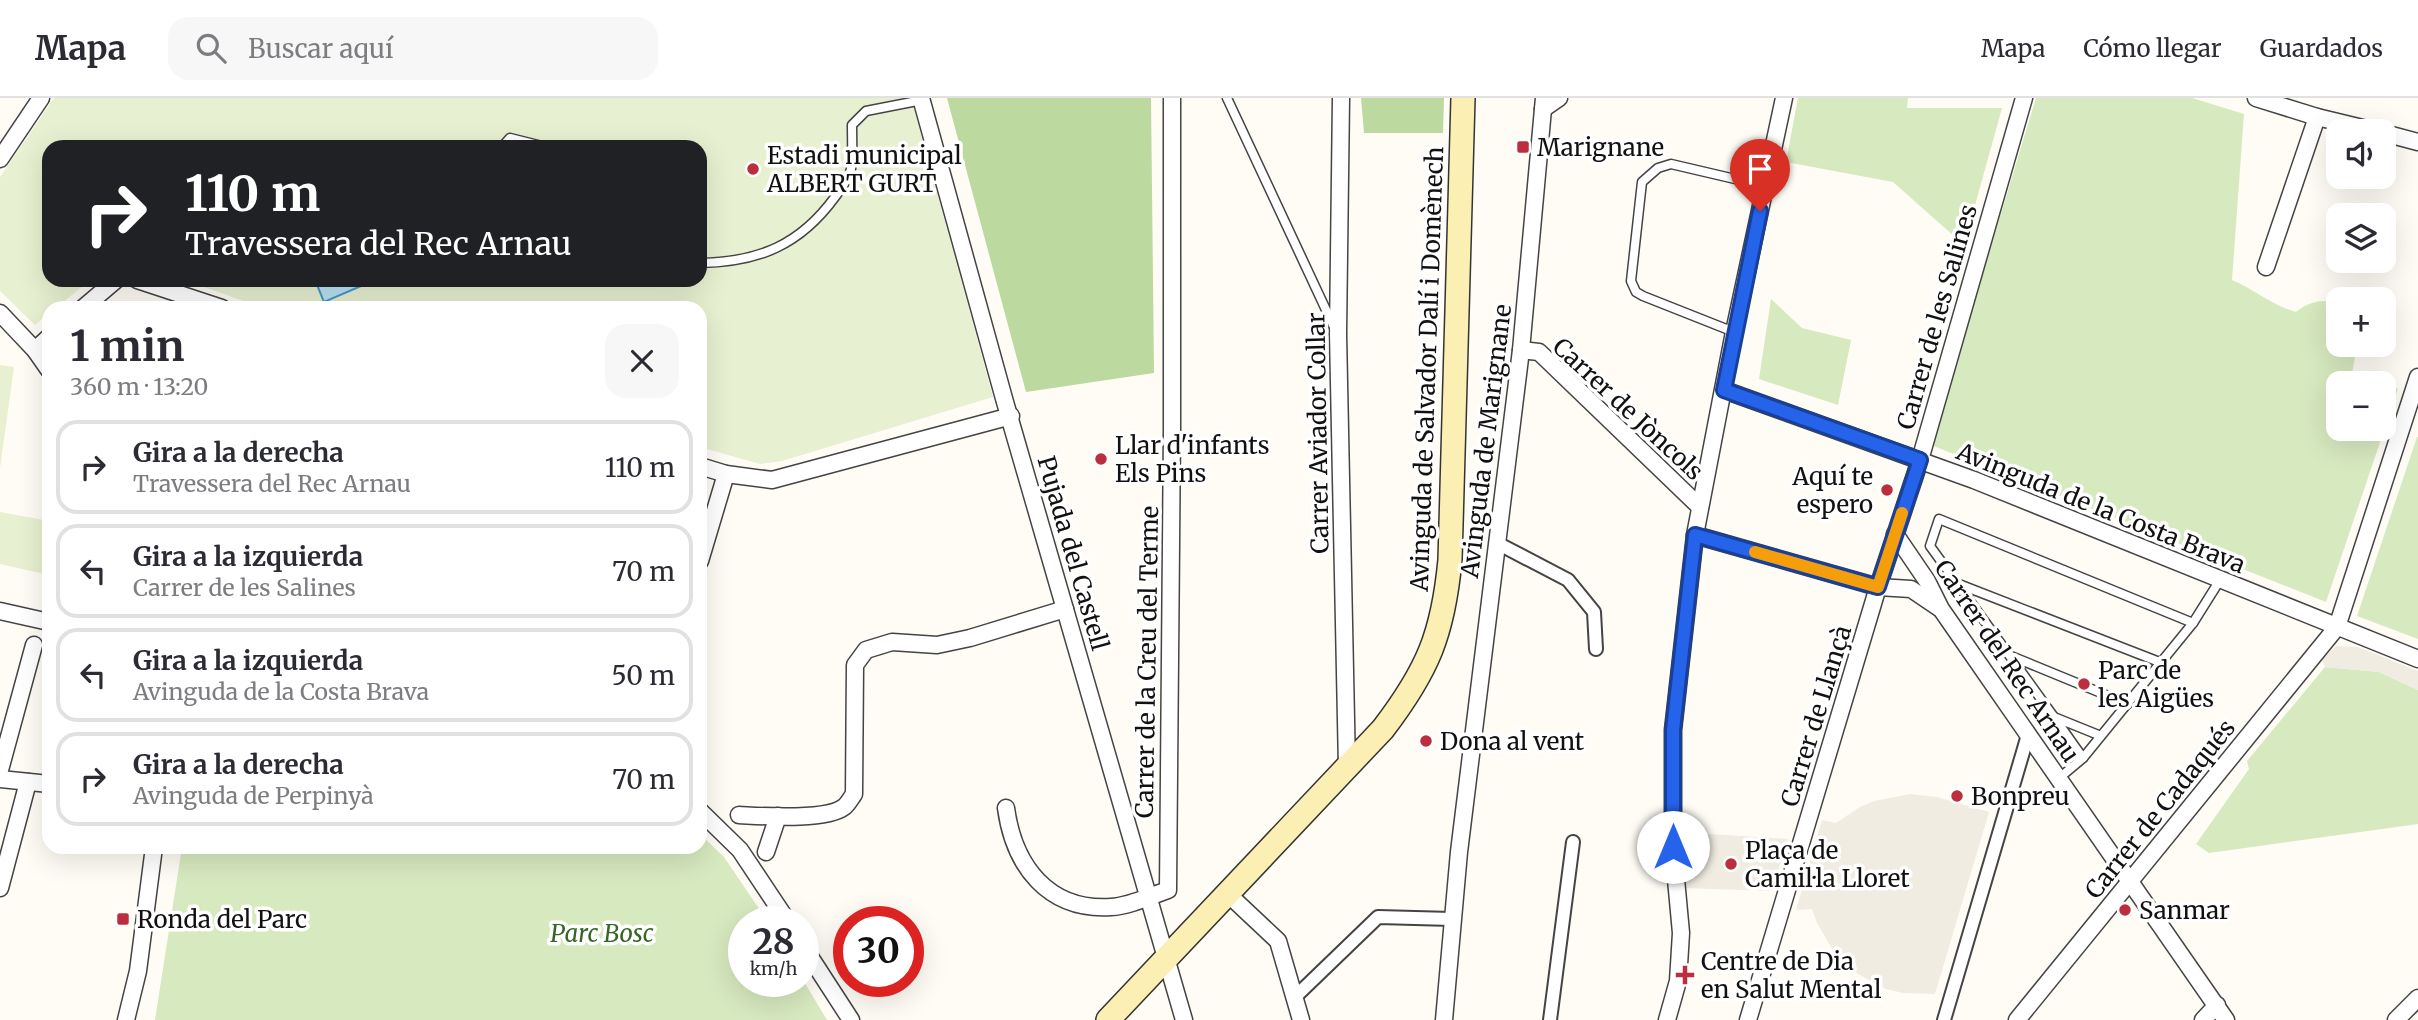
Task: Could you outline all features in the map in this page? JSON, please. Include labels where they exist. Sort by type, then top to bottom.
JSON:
[{"type":"main road","name":"Avinguda de Salvador Dalí i Domènech","points":[[1108,1020],[1383,729],[1414,686],[1436,640],[1447,593],[1453,506],[1463,98]]},
{"type":"street","points":[[0,159],[41,98]]},
{"type":"street","name":"Carrer de la Creu del Terme","points":[[1147,897],[1168,890],[1172,98]]},
{"type":"street","name":"Carrer Aviador Collar","points":[[1341,98],[1338,334],[1347,768]]},
{"type":"street","points":[[1543,103],[1559,98]]},
{"type":"street","points":[[1667,1020],[1678,981],[1681,933],[1673,847],[1673,730],[1695,535],[1734,332],[1784,98]]},
{"type":"street","name":"Carrer de les Salines","points":[[1878,587],[1920,460],[2024,98]]},
{"type":"street","points":[[2256,98],[2326,119]]},
{"type":"street","name":"Pujada del Castell","points":[[922,99],[1184,1020]]},
{"type":"street","name":"Avinguda de Marignane","points":[[1444,1020],[1452,919],[1521,349],[1543,103]]},
{"type":"street","points":[[2266,267],[2317,117]]},
{"type":"street","points":[[2396,136],[2418,142]]},
{"type":"street","points":[[91,301],[108,287]]},
{"type":"street","points":[[158,287],[201,301]]},
{"type":"street","points":[[0,313],[42,360]]},
{"type":"street","points":[[35,350],[42,344]]},
{"type":"street","name":"Carrer de Jòncols","points":[[1521,349],[1539,352],[1700,508]]},
{"type":"street","points":[[2337,627],[2418,377]]},
{"type":"street","name":"Avinguda de la Costa Brava","points":[[1724,390],[1974,480],[2418,659]]},
{"type":"street","points":[[707,468],[726,474],[772,480],[1010,416]]},
{"type":"street","points":[[707,538],[726,474]]},
{"type":"street","name":"Carrer del Rec Arnau","points":[[1895,534],[1927,581],[1941,610],[2132,880],[2226,1020]]},
{"type":"street","points":[[1695,535],[1878,587],[1911,589],[1941,610]]},
{"type":"street","points":[[1497,543],[1568,580],[1594,612],[1596,649]]},
{"type":"street","name":"Carrer de Llançà","points":[[1748,1020],[1878,587]]},
{"type":"street","points":[[739,815],[829,814],[845,806],[854,794],[855,665],[866,650],[892,642],[937,645],[970,638],[1065,609]]},
{"type":"street","points":[[0,611],[42,620]]},
{"type":"street","name":"Carrer de Cadaqués","points":[[2017,1020],[2337,627]]},
{"type":"street","points":[[0,770],[34,645]]},
{"type":"street","points":[[1944,1020],[2028,735]]},
{"type":"street","points":[[0,779],[42,783]]},
{"type":"street","points":[[0,888],[28,782]]},
{"type":"street","points":[[1006,808],[1015,848],[1041,886],[1065,901],[1090,907],[1114,907],[1147,897]]},
{"type":"street","points":[[766,852],[778,816]]},
{"type":"street","points":[[707,818],[740,850],[777,906]]},
{"type":"street","points":[[1550,1020],[1573,842]]},
{"type":"street","points":[[126,1020],[138,971],[153,854]]},
{"type":"street","points":[[1228,894],[1278,940],[1301,1020]]},
{"type":"street","points":[[1295,998],[1378,917],[1452,919]]},
{"type":"street","points":[[819,971],[851,1020]]},
{"type":"street","points":[[2396,1020],[2418,998]]},
{"type":"street","points":[[2203,1020],[2217,1005]]},
{"type":"lane","points":[[1227,98],[1338,334]]},
{"type":"lane","points":[[707,263],[729,263],[762,255],[799,235],[819,218],[851,172],[852,125],[866,111],[922,99]]},
{"type":"lane","points":[[1734,332],[1636,292],[1631,281],[1642,182],[1658,168],[1671,164],[1765,186]]},
{"type":"lane","points":[[2083,758],[1930,546],[1939,519],[2193,623]]},
{"type":"lane","points":[[2058,779],[2083,758],[2162,663],[2193,623],[2220,580]]},
{"type":"lane","points":[[1956,583],[2162,663]]},
{"type":"lane","points":[[2008,655],[2128,704]]},
{"type":"lane","points":[[2054,717],[2101,736]]},
{"type":"green space","points":[[54,98],[911,98],[993,397],[782,461],[760,464],[707,449],[707,301],[244,301],[204,287],[707,287],[707,140],[42,140],[42,287],[82,287],[64,301],[42,301],[42,319],[35,325],[0,291],[0,177]]},
{"type":"green space","points":[[947,98],[1151,98],[1154,373],[1026,392]]},
{"type":"green space","points":[[1361,98],[1444,98],[1443,133],[1364,133]]},
{"type":"green space","points":[[1798,98],[1908,98],[1907,108],[2002,108],[1964,245],[1893,182],[1786,162]]},
{"type":"green space","points":[[2036,98],[2192,98],[2244,114],[2232,280],[2296,312],[2306,306],[2326,301],[2326,357],[2355,357],[2353,371],[2326,371],[2326,441],[2380,441],[2326,602],[1931,445]]},
{"type":"green space","points":[[1771,299],[1802,328],[1851,340],[1838,405],[1759,379]]},
{"type":"green space","points":[[0,365],[14,367],[0,468]]},
{"type":"green space","points":[[2418,437],[2418,639],[2357,616]]},
{"type":"green space","points":[[0,512],[42,520],[42,573],[0,564]]},
{"type":"green space","points":[[2325,667],[2379,672],[2418,690],[2418,824],[2209,853],[2196,844],[2249,769],[2247,761]]},
{"type":"green space","name":"Parc Bosc","points":[[707,841],[724,857],[757,906],[728,906],[728,997],[813,997],[827,1020],[155,1020],[181,854],[707,854]]},
{"type":"shaded area","points":[[2336,646],[2358,647],[2418,671],[2418,690],[2379,672],[2325,667],[2322,660]]},
{"type":"shaded area","points":[[1910,794],[1937,797],[1989,812],[1935,994],[1903,993],[1886,989],[1858,974],[1834,952],[1812,909],[1796,910],[1822,820],[1836,823],[1874,801]]},
{"type":"shaded area","name":"Plaça de Camil·la Lloret","points":[[1680,832],[1788,839],[1772,891],[1684,888]]},
{"type":"water","points":[[318,287],[359,287],[326,301],[324,301]]},
{"type":"slow traffic","points":[[1755,552],[1878,587],[1902,513]]},
{"type":"place","name":"Marignane","points":[[1523,147]]},
{"type":"place","name":"Estadi municipal ALBERT GURT","points":[[753,169]]},
{"type":"place","name":"Llar d'infants Els Pins","points":[[1101,459]]},
{"type":"place","name":"Aquí te espero","points":[[1887,490]]},
{"type":"place","name":"Parc de les Aigües","points":[[2084,684]]},
{"type":"place","name":"Dona al vent","points":[[1426,741]]},
{"type":"place","name":"Bonpreu","points":[[1957,796]]},
{"type":"place","name":"Plaça de Camil·la Lloret","points":[[1731,864]]},
{"type":"place","name":"Sanmar","points":[[2125,910]]},
{"type":"place","name":"Ronda del Parc","points":[[123,919]]},
{"type":"place","name":"Centre de Dia en Salut Mental","points":[[1685,975]]},
{"type":"route","points":[[1673,847],[1673,730],[1695,535],[1878,587],[1920,460],[1724,390],[1760,211]]}]
